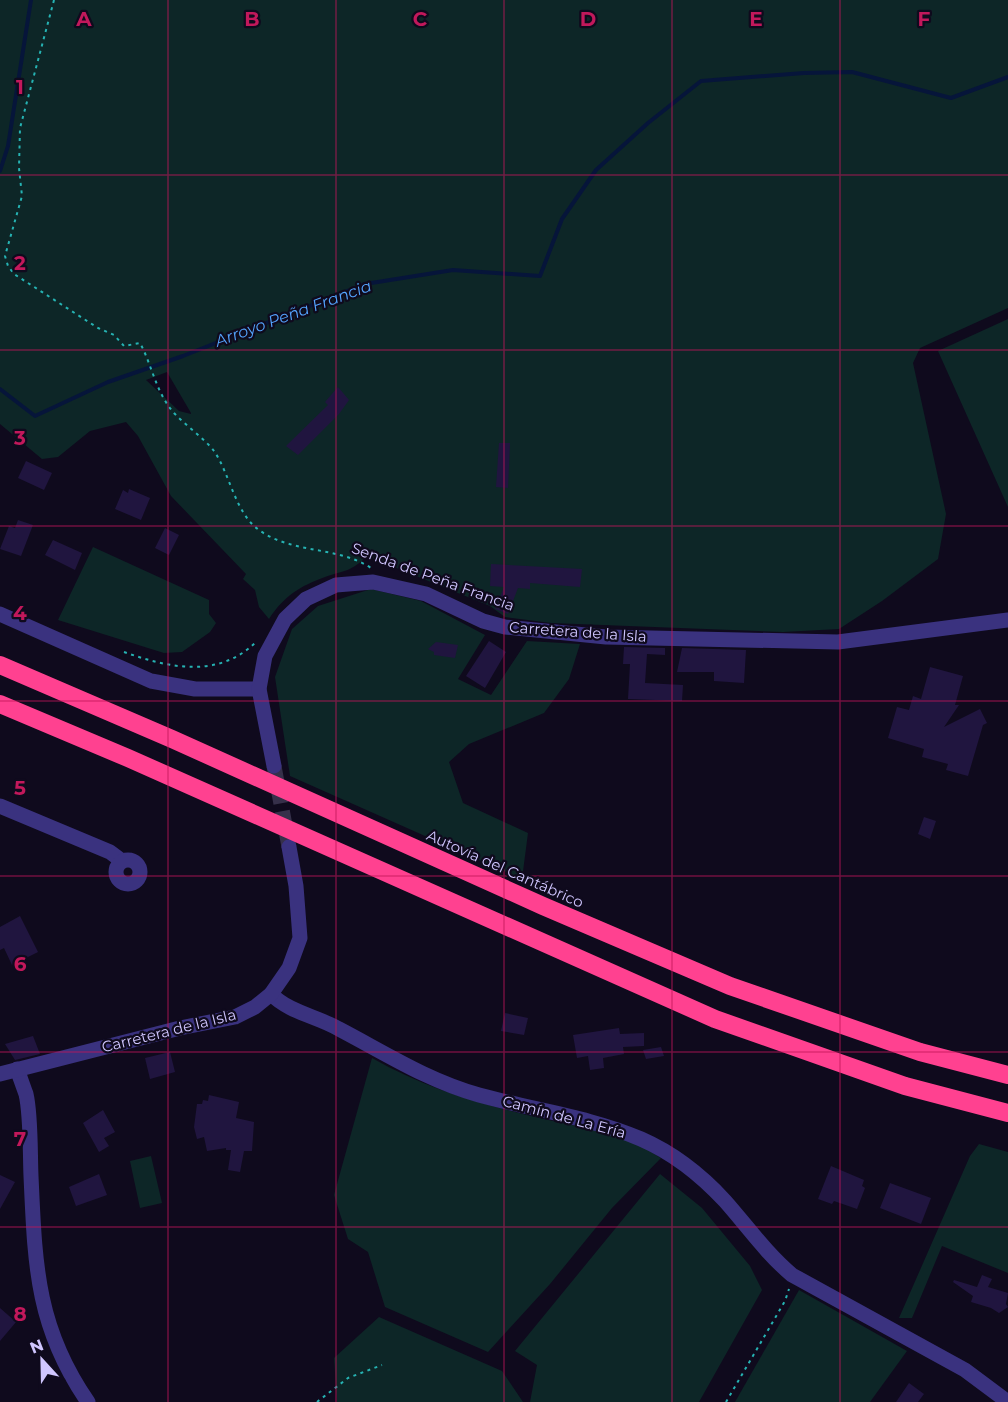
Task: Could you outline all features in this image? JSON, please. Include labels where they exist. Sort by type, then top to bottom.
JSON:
[{"type":"highway","name":"Autovía del Cantábrico","points":[[0,665],[172,739],[543,906],[730,986],[920,1052],[1008,1075]]},
{"type":"highway","points":[[0,704],[128,758],[715,1019],[905,1086],[1008,1113]]},
{"type":"highway","points":[[0,713],[25,724],[128,758]]},
{"type":"street","name":"Carretera de la Isla","points":[[274,766],[259,689],[265,656],[285,618],[306,598],[336,585],[373,582],[426,594],[483,621],[505,627],[606,637],[838,642],[1008,620]]},
{"type":"street","points":[[0,615],[151,681],[195,689],[259,689]]},
{"type":"street","points":[[0,806],[93,845],[117,856],[122,861]]},
{"type":"street","name":"Carretera de la Isla","points":[[0,1074],[16,1068],[235,1017],[255,1007],[271,994],[289,968],[300,938],[296,886],[289,847]]},
{"type":"street","name":"Camín de La Ería","points":[[271,994],[281,1004],[338,1028],[394,1060],[441,1082],[478,1095],[600,1124],[641,1139],[665,1151],[708,1184],[772,1258],[792,1275],[965,1370],[1008,1402]]},
{"type":"street","points":[[16,1068],[26,1096],[33,1235],[38,1280],[53,1337],[88,1402]]},
{"type":"path","name":"Senda de Peña Francia","points":[[54,0],[20,128],[19,168],[22,196],[4,256],[14,274],[98,328],[114,335],[124,346],[140,343],[159,390],[173,412],[213,450],[225,470],[239,506],[258,530],[279,540],[358,559],[373,569],[364,572]]},
{"type":"path","points":[[115,649],[148,661],[195,667],[216,666],[247,651],[260,638]]},
{"type":"path","points":[[726,1402],[785,1301],[792,1275]]},
{"type":"path","points":[[317,1402],[348,1378],[382,1365]]},
{"type":"green space","points":[[0,0],[1008,0],[1008,308],[920,348],[913,363],[946,514],[938,559],[882,601],[839,629],[783,632],[551,623],[505,617],[490,606],[367,556],[348,570],[316,580],[300,588],[281,604],[269,619],[259,607],[255,590],[243,579],[246,574],[171,496],[138,436],[126,422],[90,431],[58,457],[42,459],[0,424]],"holes":[[[167,372],[191,413],[179,411],[146,380]]]},
{"type":"green space","points":[[1008,319],[1008,507],[938,351]]},
{"type":"green space","points":[[93,547],[209,600],[209,614],[216,623],[210,632],[182,652],[164,653],[58,620]]},
{"type":"green space","points":[[371,589],[421,601],[485,635],[458,679],[491,695],[527,641],[580,644],[569,679],[544,713],[469,744],[449,762],[463,803],[528,833],[522,879],[290,776],[275,677],[292,629],[318,606]]},
{"type":"green space","points":[[372,1058],[413,1079],[456,1095],[522,1114],[612,1134],[637,1144],[661,1158],[612,1208],[550,1284],[488,1352],[385,1307],[368,1252],[348,1239],[334,1195]]},
{"type":"green space","points":[[979,1144],[1008,1152],[1008,1273],[942,1246],[912,1318],[899,1318],[970,1156]]},
{"type":"green space","points":[[151,1156],[162,1203],[140,1208],[130,1161]]},
{"type":"green space","points":[[660,1174],[702,1208],[750,1266],[762,1290],[699,1402],[530,1402],[537,1365],[515,1351]]},
{"type":"green space","points":[[799,1290],[907,1351],[870,1402],[735,1402]]},
{"type":"green space","points":[[379,1317],[502,1371],[523,1402],[337,1402],[334,1358]]},
{"type":"building","points":[[338,387],[349,400],[339,414],[298,455],[286,446],[328,405],[325,402]]},
{"type":"building","points":[[499,443],[510,443],[508,488],[496,487]]},
{"type":"building","points":[[26,461],[52,473],[44,490],[18,478]]},
{"type":"building","points":[[129,489],[150,498],[141,520],[115,509],[123,490],[128,493]]},
{"type":"building","points":[[18,520],[33,525],[21,556],[0,549],[9,526],[15,528]]},
{"type":"building","points":[[165,528],[179,535],[169,555],[155,548]]},
{"type":"building","points":[[53,540],[82,553],[75,570],[45,555]]},
{"type":"building","points":[[491,564],[582,569],[580,587],[530,583],[530,589],[518,588],[508,614],[495,609],[504,587],[490,586]]},
{"type":"building","points":[[489,641],[506,652],[485,688],[466,676]]},
{"type":"building","points":[[436,642],[458,645],[455,658],[434,655],[434,652],[428,649]]},
{"type":"building","points":[[624,647],[665,648],[665,655],[647,654],[645,683],[683,685],[682,701],[628,699],[630,664],[623,664]]},
{"type":"building","points":[[682,648],[746,650],[744,683],[714,681],[714,672],[677,672]]},
{"type":"building","points":[[930,667],[963,676],[955,705],[959,705],[944,727],[980,709],[987,723],[983,725],[968,776],[946,770],[948,764],[922,757],[924,749],[888,738],[897,707],[909,710],[913,696],[921,699]]},
{"type":"building","points":[[924,817],[936,821],[930,839],[918,834]]},
{"type":"building","points":[[20,916],[38,952],[12,965],[4,948],[0,950],[0,927]]},
{"type":"building","points":[[505,1013],[528,1018],[524,1035],[501,1031]]},
{"type":"building","points":[[619,1028],[620,1034],[644,1033],[644,1046],[623,1047],[624,1054],[603,1058],[604,1068],[590,1070],[588,1056],[577,1058],[573,1035]]},
{"type":"building","points":[[33,1036],[40,1054],[15,1060],[5,1044]]},
{"type":"building","points":[[661,1047],[664,1056],[646,1059],[643,1050]]},
{"type":"building","points":[[170,1052],[175,1072],[150,1079],[145,1058]]},
{"type":"building","points":[[209,1095],[239,1102],[236,1118],[254,1122],[252,1151],[244,1151],[240,1172],[228,1170],[231,1150],[226,1150],[226,1148],[207,1151],[204,1137],[197,1139],[194,1127],[197,1104],[202,1104],[203,1100],[208,1101]]},
{"type":"building","points":[[103,1110],[115,1132],[104,1138],[109,1146],[99,1152],[83,1123]]},
{"type":"building","points":[[831,1166],[864,1180],[862,1186],[865,1188],[857,1209],[834,1201],[832,1204],[818,1199]]},
{"type":"building","points":[[99,1174],[107,1195],[76,1206],[69,1187]]},
{"type":"building","points":[[0,1175],[15,1182],[0,1209]]},
{"type":"building","points":[[890,1183],[931,1198],[921,1224],[880,1208]]},
{"type":"building","points":[[982,1275],[992,1279],[988,1287],[1008,1293],[1006,1304],[1008,1307],[999,1313],[971,1302],[973,1296],[953,1282],[954,1280],[977,1287]]},
{"type":"building","points":[[0,1308],[16,1322],[0,1341]]},
{"type":"building","points":[[909,1383],[924,1394],[918,1402],[896,1402]]},
{"type":"waterway","name":"Arroyo Peña Francia","points":[[0,171],[8,146],[31,0]]},
{"type":"waterway","name":"Arroyo Peña Francia","points":[[0,389],[35,416],[108,382],[183,356],[365,284],[453,270],[540,276],[562,219],[596,170],[648,123],[701,81],[804,73],[852,72],[951,98],[1008,77]]},
{"type":"tunnel","points":[[274,766],[289,847]]}]
